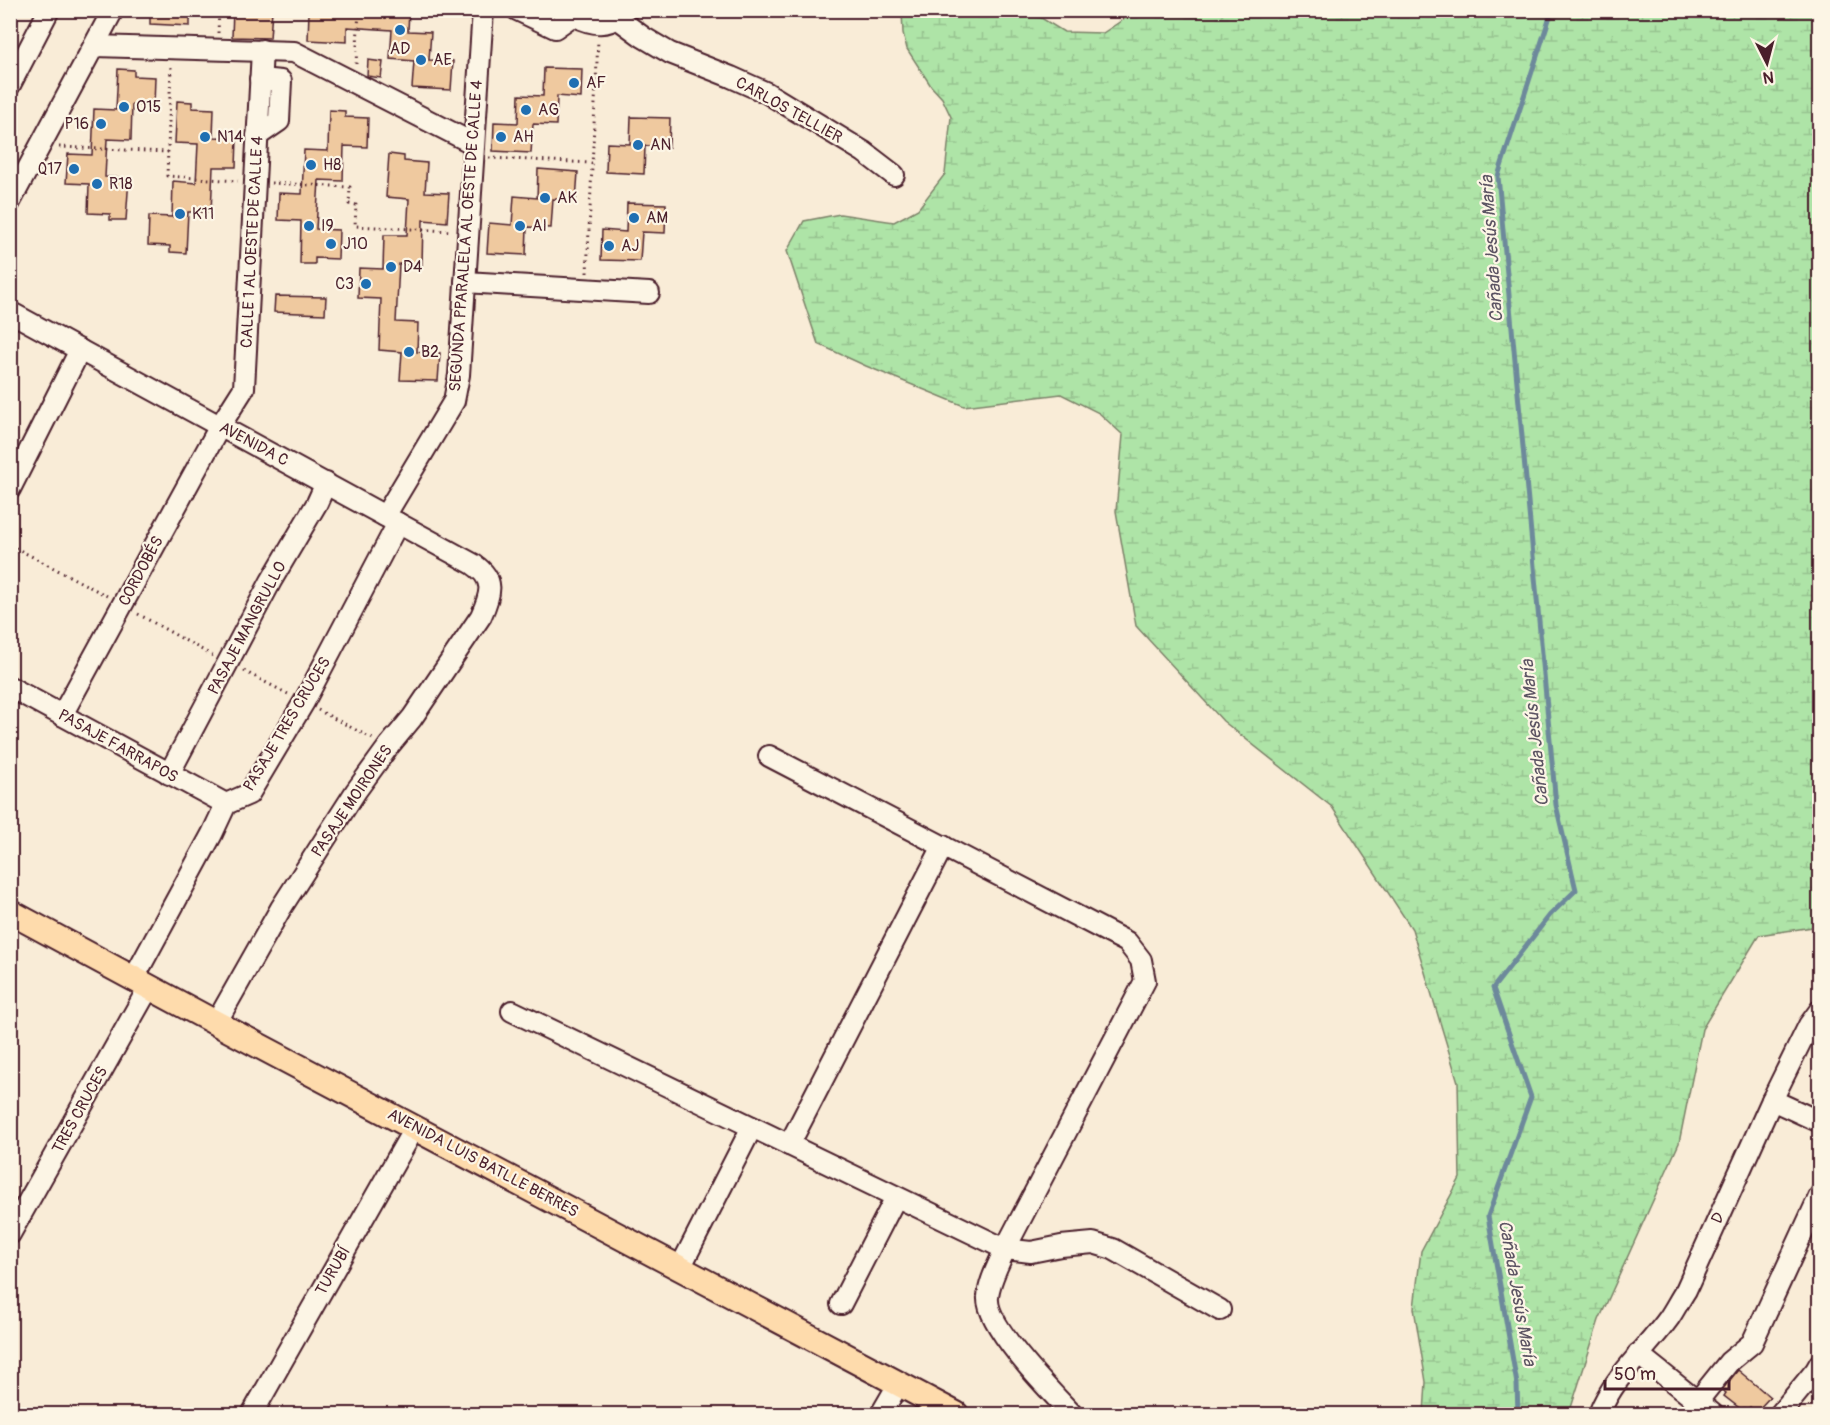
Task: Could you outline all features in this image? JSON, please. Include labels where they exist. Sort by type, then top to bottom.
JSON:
[{"type":"main road","name":"AVENIDA LUIS BATLLE BERRES","points":[[10,912],[956,1414]]},
{"type":"street","points":[[10,85],[49,10]]},
{"type":"street","points":[[10,202],[113,10]]},
{"type":"street","name":"SEGUNDA PPARALELA AL OESTE DE CALLE 4","points":[[392,519],[454,401],[459,375],[483,10]]},
{"type":"street","points":[[517,10],[555,28],[567,13]]},
{"type":"street","name":"CARLOS TELLIER","points":[[567,13],[591,22],[612,17],[670,53],[766,93],[864,152],[894,175]]},
{"type":"street","points":[[95,46],[294,52],[356,83],[473,151]]},
{"type":"street","name":"CALLE 1 AL OESTE DE CALLE 4","points":[[220,426],[244,388],[262,50]]},
{"type":"street","points":[[465,282],[649,293]]},
{"type":"street","name":"AVENIDA C","points":[[10,312],[484,571],[490,584]]},
{"type":"street","points":[[10,489],[80,350]]},
{"type":"street","name":"CORDOBÉS","points":[[62,716],[220,426]]},
{"type":"street","name":"PASAJE MANGRULLO","points":[[169,774],[271,581],[317,503],[326,483]]},
{"type":"street","name":"PASAJE TRES CRUCES","points":[[142,982],[226,804],[249,794],[304,702],[392,519]]},
{"type":"street","name":"PASAJE MOIRONES","points":[[216,1023],[281,908],[356,791],[412,718],[481,616],[488,600],[490,584]]},
{"type":"street","name":"PASAJE FARRAPOS","points":[[10,687],[226,804]]},
{"type":"street","points":[[769,756],[1127,942],[1141,960],[1145,981],[1005,1249],[987,1298],[992,1316],[1004,1335],[1072,1414]]},
{"type":"street","points":[[789,1145],[943,846]]},
{"type":"street","name":"TRES CRUCES","points":[[10,1234],[142,982]]},
{"type":"street","name":"D","points":[[1599,1414],[1611,1392],[1638,1354],[1669,1319],[1686,1290],[1772,1100],[1809,1024],[1820,1010]]},
{"type":"street","points":[[512,1011],[1005,1249],[1031,1252],[1093,1243],[1113,1248],[1220,1310]]},
{"type":"street","points":[[1772,1100],[1820,1122]]},
{"type":"street","name":"TURUBÍ","points":[[252,1414],[415,1127]]},
{"type":"street","points":[[680,1268],[752,1127]]},
{"type":"street","points":[[1697,1402],[1729,1362],[1752,1343],[1820,1195]]},
{"type":"street","points":[[841,1304],[897,1197]]},
{"type":"street","points":[[1638,1354],[1713,1414]]},
{"type":"street","points":[[1780,1414],[1820,1362]]},
{"type":"street","points":[[880,1414],[899,1383]]},
{"type":"path","points":[[217,49],[219,10]]},
{"type":"path","points":[[356,83],[359,10]]},
{"type":"path","points":[[587,275],[592,163],[612,17]]},
{"type":"path","points":[[172,48],[167,176],[350,187],[350,204],[356,205],[355,226],[468,232]]},
{"type":"path","points":[[41,146],[168,152]]},
{"type":"path","points":[[473,151],[592,163]]},
{"type":"path","points":[[10,545],[388,747]]},
{"type":"green space","points":[[902,11],[1030,11],[1064,32],[1103,33],[1136,11],[1819,11],[1819,926],[1759,935],[1702,1029],[1679,1143],[1599,1320],[1569,1414],[1424,1414],[1426,1382],[1414,1308],[1421,1251],[1460,1178],[1458,1082],[1412,929],[1332,807],[1223,721],[1136,626],[1116,511],[1123,435],[1099,413],[1061,394],[964,406],[818,344],[787,251],[804,221],[840,214],[894,222],[918,209],[945,174],[951,117],[942,98],[931,86],[907,49],[903,33]]},
{"type":"building","points":[[150,10],[190,10],[190,26],[150,24]]},
{"type":"building","points":[[233,10],[272,10],[270,38],[232,37]]},
{"type":"building","points":[[370,10],[409,10],[408,31],[431,32],[429,60],[453,61],[451,90],[412,88],[414,61],[390,59],[392,30],[347,27],[347,42],[308,40],[309,12],[370,13]]},
{"type":"building","points":[[368,60],[383,62],[381,78],[367,76]]},
{"type":"building","points":[[544,68],[582,69],[581,98],[557,96],[556,125],[533,124],[531,153],[493,151],[494,122],[518,123],[519,95],[543,96]]},
{"type":"building","points":[[118,69],[134,70],[134,76],[155,77],[154,106],[132,105],[131,140],[107,139],[105,177],[129,178],[126,220],[110,220],[110,214],[88,213],[89,184],[66,183],[68,154],[92,155],[94,109],[116,110]]},
{"type":"building","points":[[177,101],[192,102],[192,108],[214,109],[213,137],[237,138],[236,167],[213,167],[211,212],[188,212],[186,253],[170,252],[170,246],[148,245],[149,216],[172,217],[173,181],[196,183],[198,144],[175,143]]},
{"type":"building","points":[[329,110],[345,111],[345,117],[368,118],[367,147],[344,146],[343,181],[319,180],[316,229],[339,230],[338,259],[315,258],[315,264],[300,264],[301,221],[278,220],[279,193],[302,194],[304,150],[328,151]]},
{"type":"building","points":[[631,117],[670,118],[669,147],[645,146],[644,174],[606,172],[607,143],[630,144]]},
{"type":"building","points":[[389,154],[404,156],[404,161],[427,163],[425,192],[449,193],[447,222],[423,220],[422,265],[399,264],[396,322],[418,323],[417,352],[440,353],[438,381],[400,380],[402,352],[379,350],[381,299],[358,298],[359,268],[383,269],[384,235],[407,235],[409,199],[386,197]]},
{"type":"building","points":[[538,169],[578,172],[576,200],[553,199],[551,228],[527,227],[526,255],[487,253],[489,223],[512,225],[514,196],[537,198]]},
{"type":"building","points":[[627,203],[666,204],[665,233],[642,232],[640,261],[601,260],[602,230],[626,232]]},
{"type":"building","points":[[275,296],[326,297],[325,314],[274,312]]},
{"type":"building","points":[[1738,1370],[1770,1397],[1756,1412],[1750,1407],[1742,1410],[1724,1396],[1726,1393],[1722,1390]]},
{"type":"waterway","name":"Cañada Jesús María","points":[[1518,1414],[1517,1384],[1488,1216],[1531,1097],[1493,988],[1550,915],[1576,890],[1556,805],[1498,176],[1552,10]]},
{"type":"place","name":"AD","points":[[400,30]]},
{"type":"place","name":"AE","points":[[421,60]]},
{"type":"place","name":"AF","points":[[574,83]]},
{"type":"place","name":"O15","points":[[124,107]]},
{"type":"place","name":"AG","points":[[526,110]]},
{"type":"place","name":"P16","points":[[101,124]]},
{"type":"place","name":"N14","points":[[205,137]]},
{"type":"place","name":"AH","points":[[501,137]]},
{"type":"place","name":"AN","points":[[638,145]]},
{"type":"place","name":"H8","points":[[311,165]]},
{"type":"place","name":"Q17","points":[[74,169]]},
{"type":"place","name":"R18","points":[[97,184]]},
{"type":"place","name":"AK","points":[[545,198]]},
{"type":"place","name":"K11","points":[[180,214]]},
{"type":"place","name":"AM","points":[[634,218]]},
{"type":"place","name":"I9","points":[[309,226]]},
{"type":"place","name":"AI","points":[[520,226]]},
{"type":"place","name":"J10","points":[[331,244]]},
{"type":"place","name":"AJ","points":[[609,246]]},
{"type":"place","name":"D4","points":[[391,267]]},
{"type":"place","name":"C3","points":[[366,284]]},
{"type":"place","name":"B2","points":[[409,352]]}]
